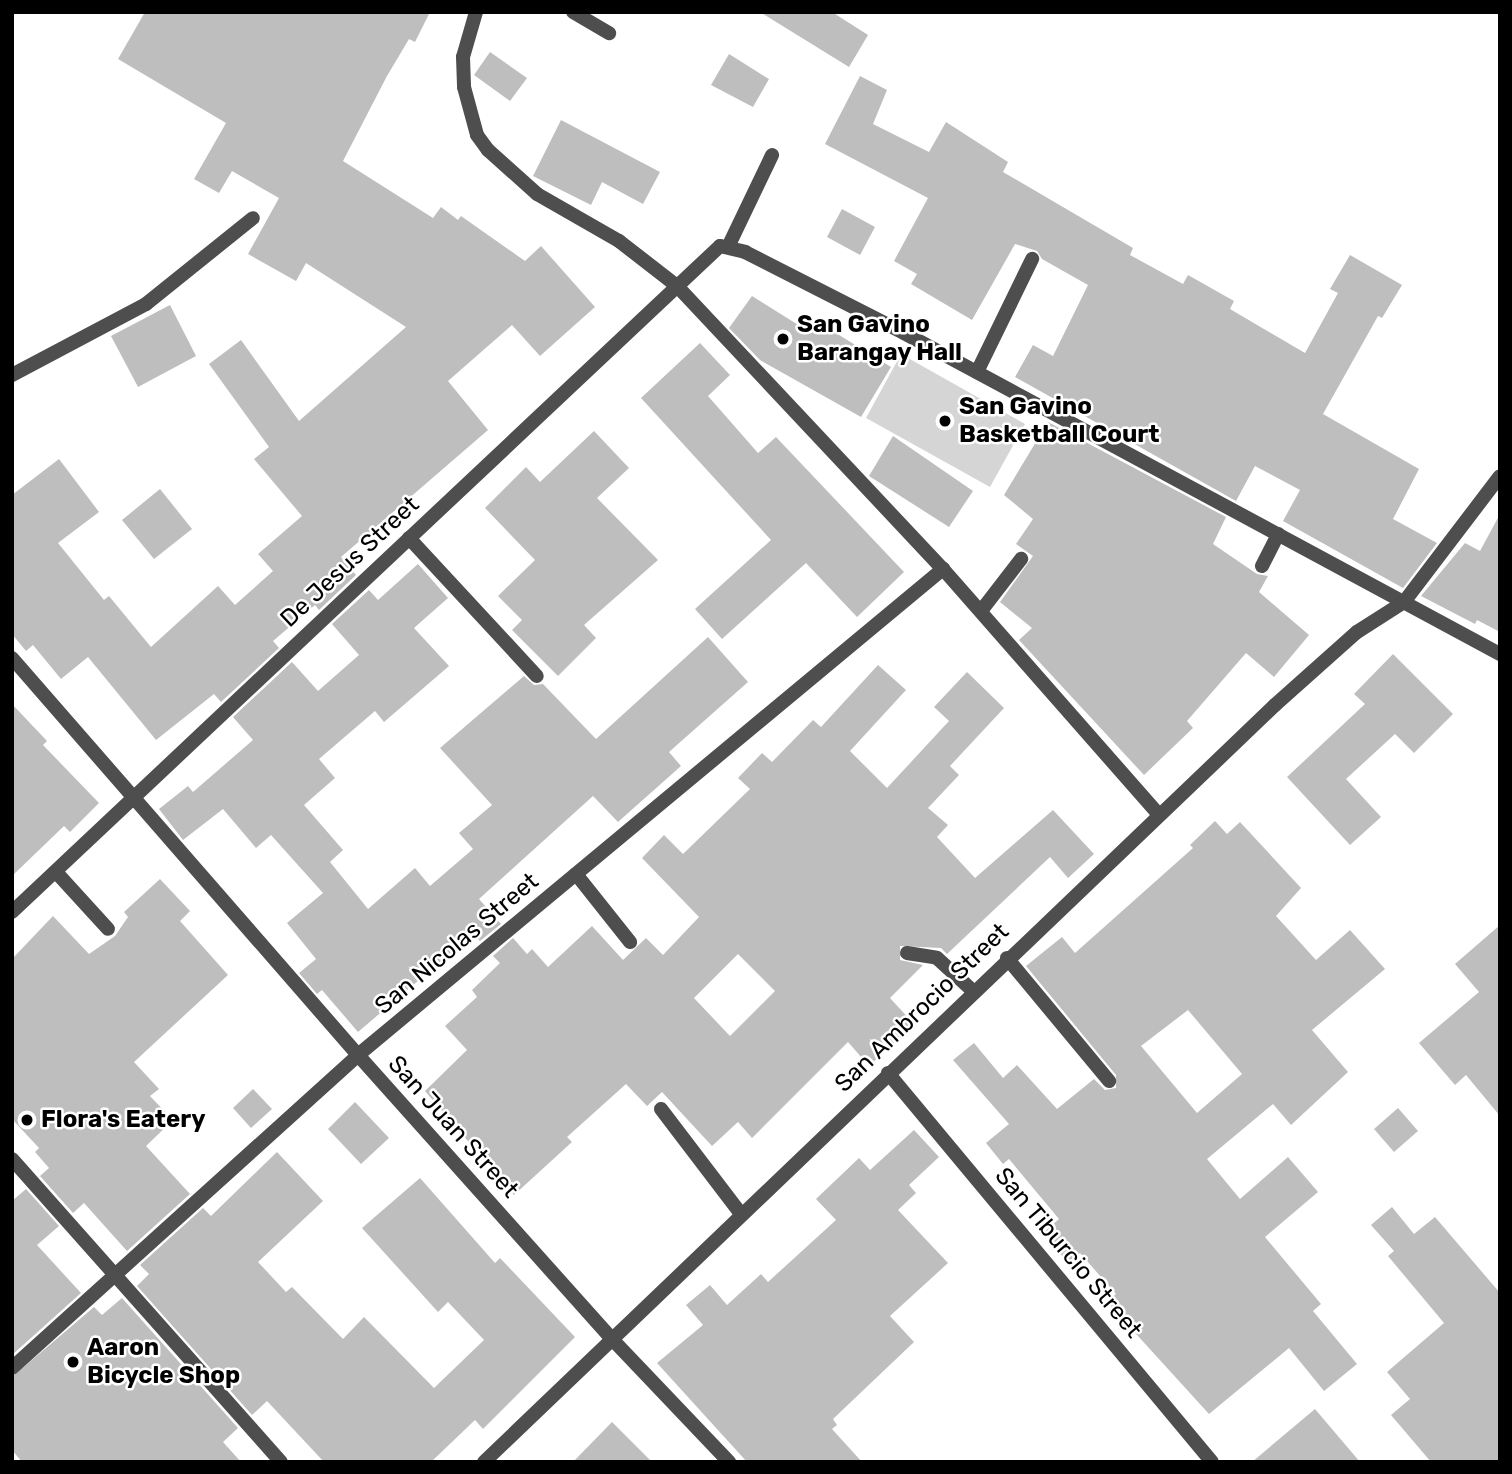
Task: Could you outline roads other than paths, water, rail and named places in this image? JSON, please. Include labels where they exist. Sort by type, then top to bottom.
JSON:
[{"type":"street","points":[[476,12],[463,57],[464,87],[477,135],[488,149],[537,194],[619,241],[677,286],[943,569],[1158,814]]},
{"type":"street","points":[[573,12],[608,33]]},
{"type":"street","points":[[772,155],[724,247],[977,372],[1500,654]]},
{"type":"street","points":[[12,375],[146,304],[253,218]]},
{"type":"street","name":"De Jesus Street","points":[[12,912],[677,286],[724,247]]},
{"type":"street","points":[[977,372],[1032,259]]},
{"type":"street","name":"San Ambrocio Street","points":[[484,1462],[1158,814],[1328,656],[1404,602],[1500,477]]},
{"type":"street","points":[[1262,566],[1278,534]]},
{"type":"street","points":[[409,538],[537,676]]},
{"type":"street","points":[[981,611],[1021,559]]},
{"type":"street","name":"San Nicolas Street","points":[[12,1368],[358,1055],[943,569]]},
{"type":"street","name":"San Juan Street","points":[[12,657],[131,799],[358,1055],[612,1339],[729,1462]]},
{"type":"street","points":[[56,872],[108,929]]},
{"type":"street","points":[[576,874],[631,942]]},
{"type":"street","points":[[907,953],[937,958],[973,991]]},
{"type":"street","points":[[1007,958],[1109,1081]]},
{"type":"street","name":"San Tiburcio Street","points":[[888,1073],[1212,1462]]},
{"type":"street","points":[[661,1109],[741,1214]]},
{"type":"street","points":[[12,1158],[112,1275],[281,1462]]},
{"type":"place","name":"San Gavino Barangay Hall","points":[[783,339]]},
{"type":"place","name":"San Gavino Basketball Court","points":[[945,421]]},
{"type":"place","name":"Flora's Eatery","points":[[27,1120]]},
{"type":"place","name":"Aaron Bicycle Shop","points":[[73,1362]]}]
